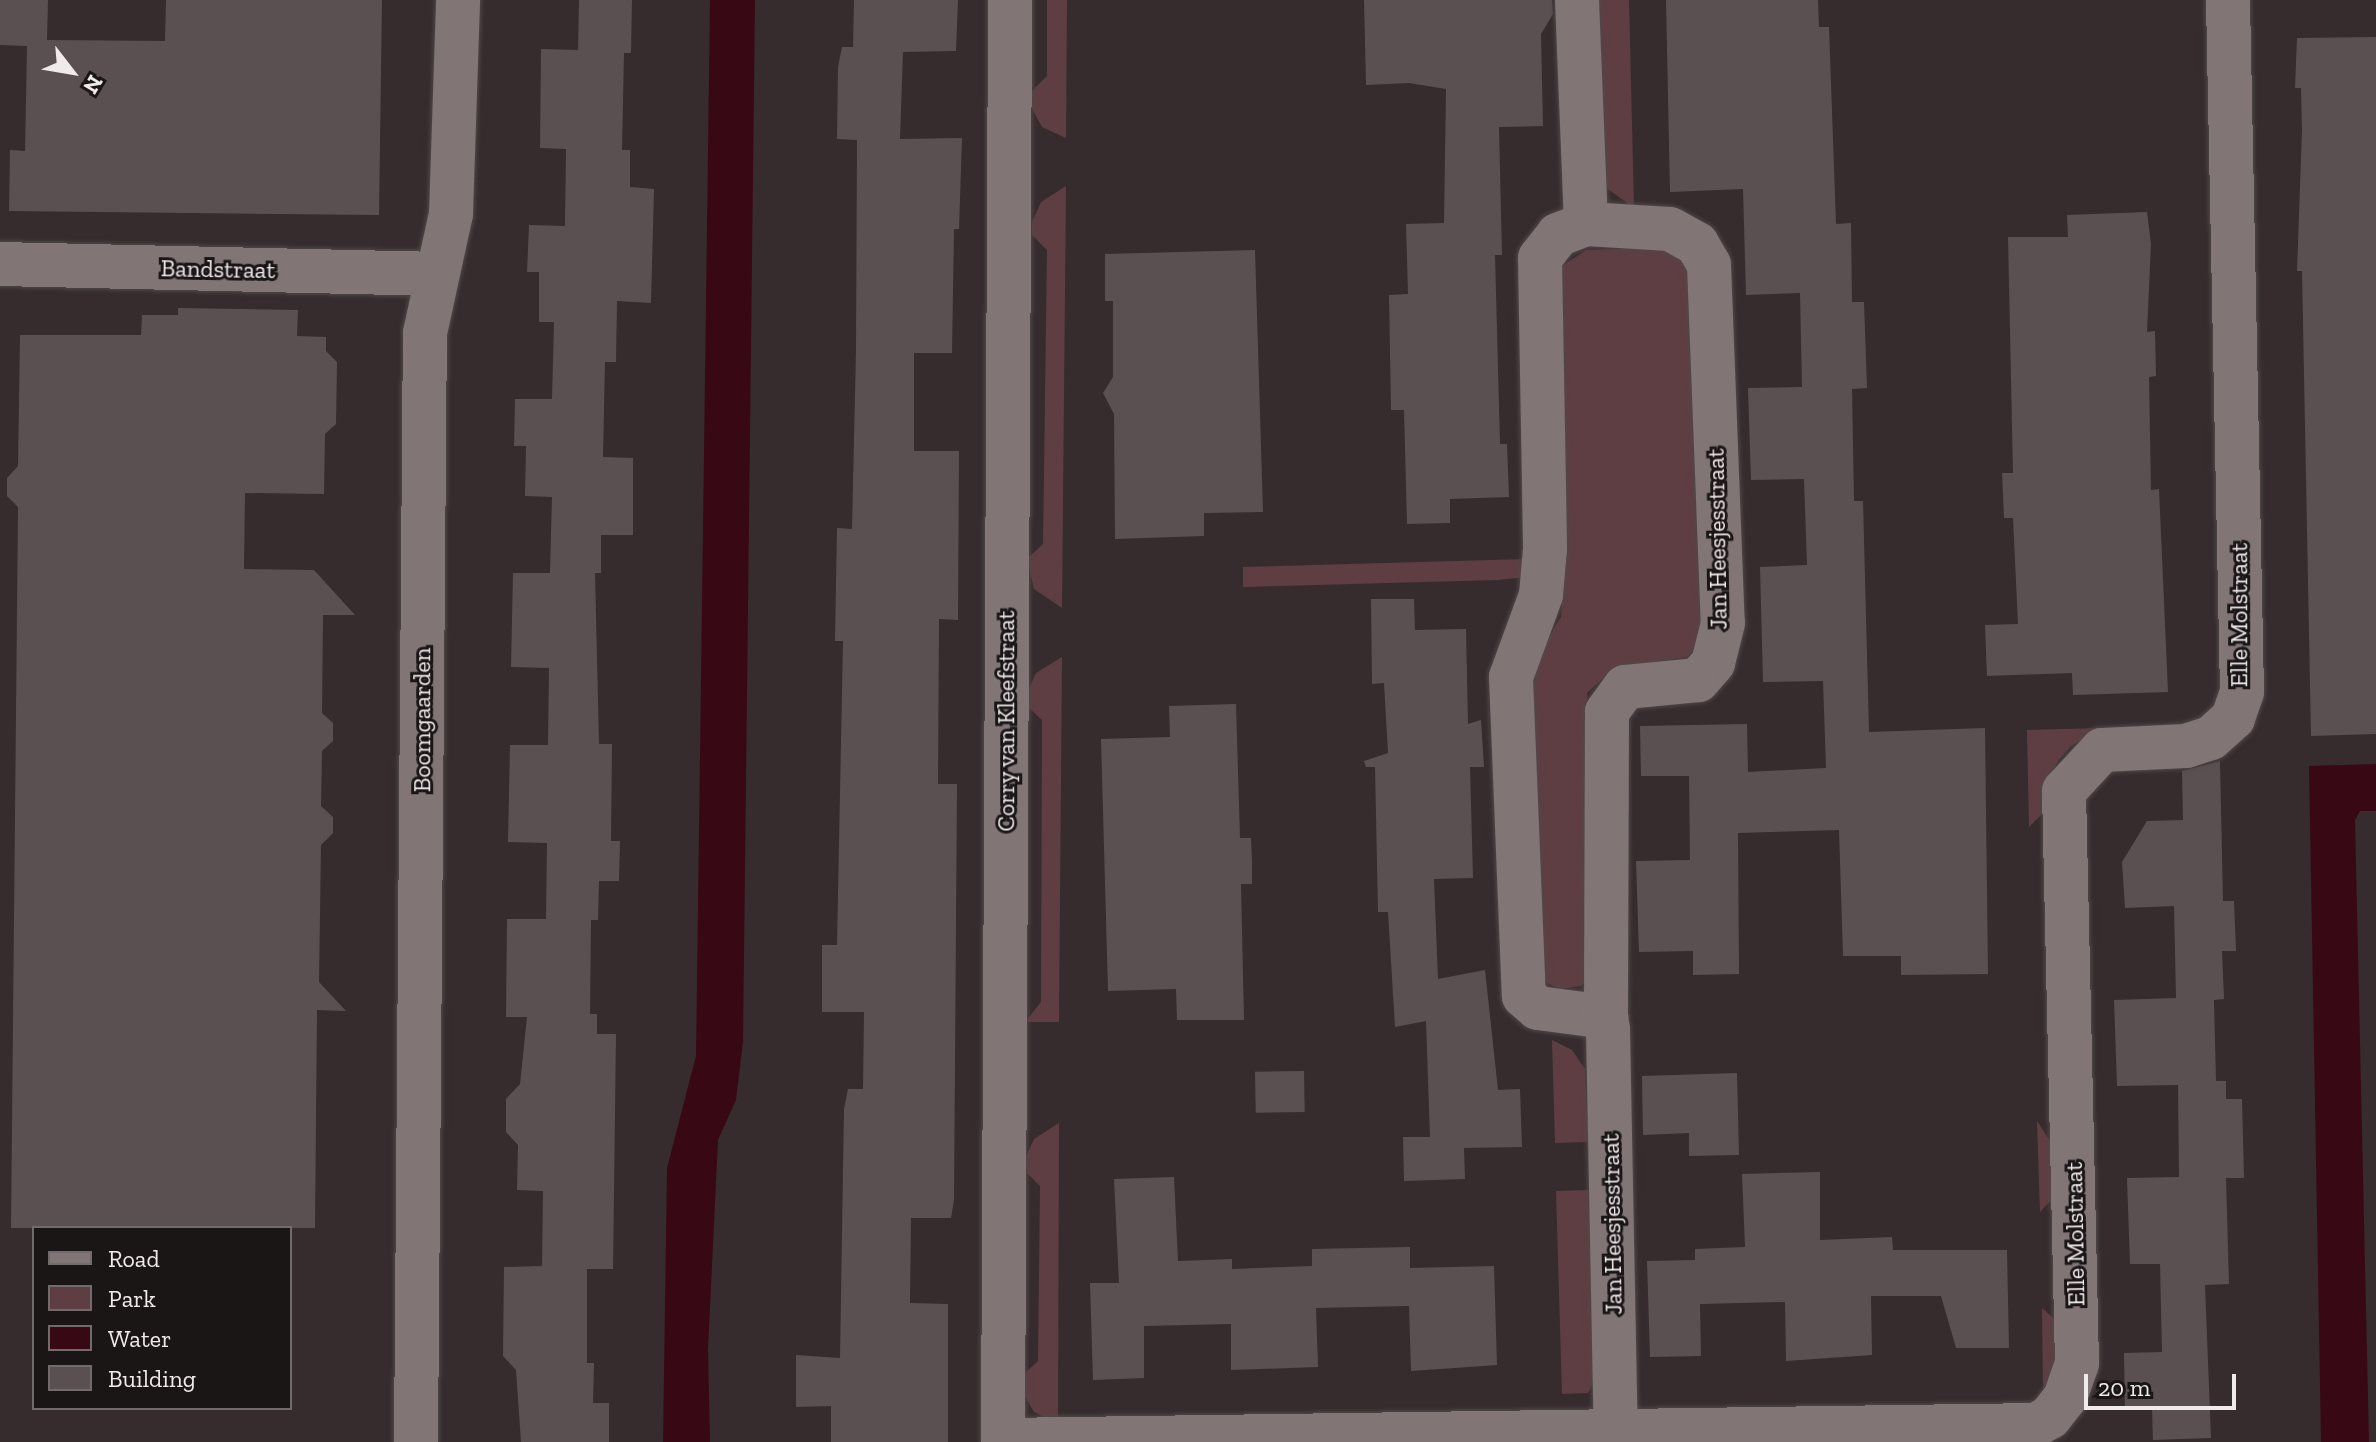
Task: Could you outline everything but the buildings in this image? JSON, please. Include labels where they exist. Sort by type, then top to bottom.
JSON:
[{"type":"street","name":"Boomgaarden","points":[[416,1442],[425,333],[451,214],[458,0]]},
{"type":"street","name":"Corry van Kleefstraat","points":[[1003,1441],[1010,0]]},
{"type":"street","points":[[1577,0],[1586,224],[1558,235],[1540,258],[1545,549],[1541,595],[1511,677],[1524,996],[1538,1008],[1606,1017]]},
{"type":"street","name":"Elle Molstraat","points":[[1616,1432],[2036,1425],[2065,1398],[2077,1364],[2064,791],[2102,750],[2186,746],[2211,738],[2233,718],[2242,692],[2228,0]]},
{"type":"street","name":"Jan Heesjesstraat","points":[[1586,224],[1670,229],[1697,244],[1709,265],[1723,623],[1713,663],[1698,680],[1625,687],[1607,712],[1606,1017],[1616,1432]]},
{"type":"street","name":"Bandstraat","points":[[0,264],[437,274]]},
{"type":"street","points":[[1003,1441],[1616,1432]]},
{"type":"green space","points":[[1047,0],[1067,0],[1066,138],[1042,127],[1031,107],[1031,92],[1047,76]]},
{"type":"green space","points":[[1594,0],[1629,0],[1634,208],[1605,187]]},
{"type":"green space","points":[[1066,186],[1062,608],[1034,589],[1027,559],[1043,544],[1047,250],[1032,235],[1032,222],[1041,202]]},
{"type":"green space","points":[[1659,248],[1686,263],[1693,276],[1706,620],[1697,647],[1687,657],[1614,668],[1587,693],[1590,975],[1581,986],[1560,989],[1547,983],[1541,971],[1533,664],[1561,617],[1562,604],[1553,290],[1561,267],[1586,250]]},
{"type":"green space","points":[[1528,559],[1526,577],[1498,580],[1243,587],[1243,567]]},
{"type":"green space","points":[[1062,657],[1059,1022],[1025,1022],[1041,1002],[1042,720],[1027,706],[1027,693],[1036,673]]},
{"type":"green space","points":[[2104,728],[2071,746],[2058,761],[2048,781],[2045,811],[2029,827],[2027,730]]},
{"type":"green space","points":[[1552,1040],[1572,1050],[1585,1069],[1589,1142],[1555,1143]]},
{"type":"green space","points":[[2037,1121],[2052,1144],[2055,1196],[2040,1212]]},
{"type":"green space","points":[[1059,1123],[1058,1423],[1034,1412],[1022,1391],[1022,1376],[1038,1361],[1040,1186],[1025,1171],[1025,1159],[1034,1139]]},
{"type":"green space","points":[[1590,1190],[1594,1381],[1588,1393],[1562,1394],[1556,1191]]},
{"type":"green space","points":[[2042,1308],[2058,1322],[2059,1357],[2043,1390]]},
{"type":"water","points":[[710,0],[755,0],[743,1042],[736,1100],[718,1140],[708,1349],[710,1442],[663,1442],[667,1168],[696,1056]]},
{"type":"water","points":[[2376,764],[2376,811],[2360,811],[2355,820],[2369,1442],[2321,1442],[2309,766]]}]
